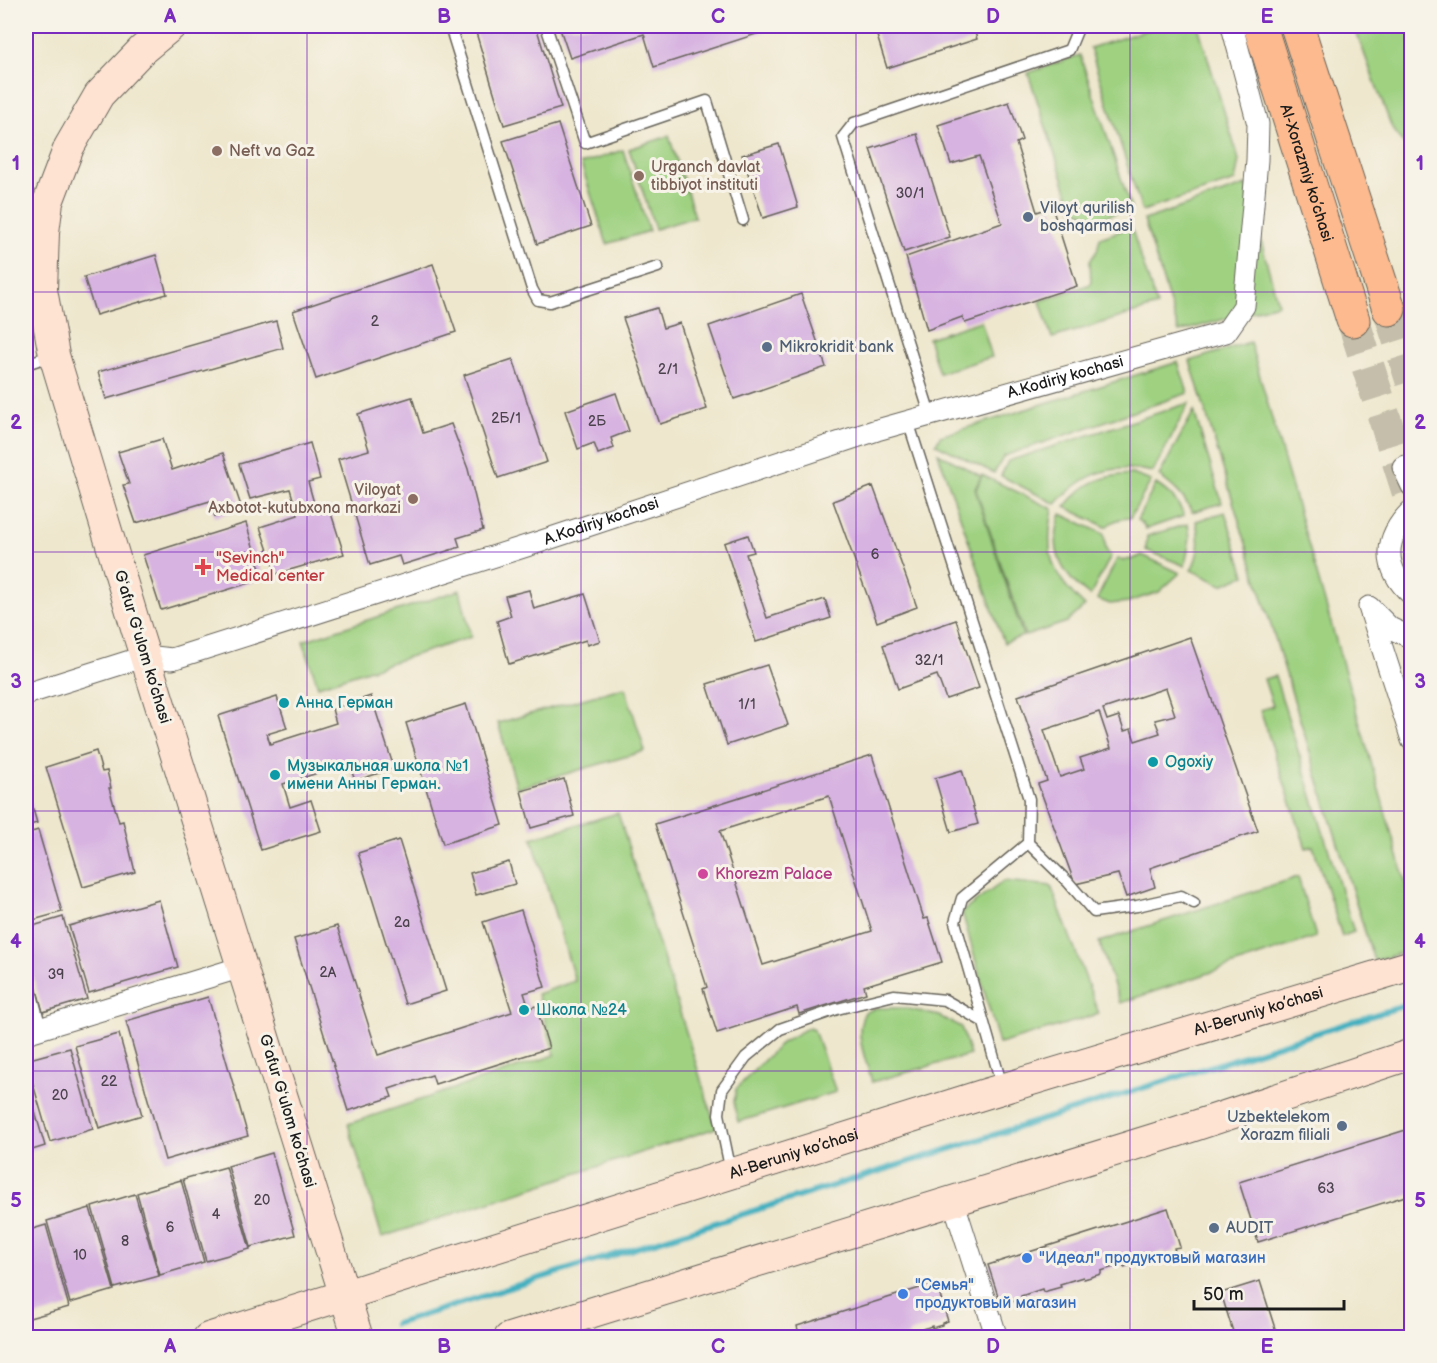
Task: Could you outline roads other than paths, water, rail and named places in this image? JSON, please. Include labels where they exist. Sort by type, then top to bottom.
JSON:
[{"type":"main road","name":"Gʻafur Gʻulom ko’chasi","points":[[171,26],[142,50],[99,95],[69,147],[48,202],[44,232],[42,290],[54,355],[358,1338]]},
{"type":"main road","name":"Al-Xorazmiy ko’chasi","points":[[1260,26],[1353,320]]},
{"type":"main road","points":[[1297,26],[1389,309]]},
{"type":"main road","name":"Al-Beruniy ko’chasi","points":[[208,1338],[1003,1089],[1412,965]]},
{"type":"main road","points":[[509,1338],[1176,1132],[1408,1055]]},
{"type":"street","name":"A.Kodiriy kochasi","points":[[26,694],[146,656],[172,659],[528,546],[930,414],[1226,332],[1244,306],[1258,124],[1232,26]]},
{"type":"street","points":[[26,201],[44,232]]},
{"type":"street","points":[[1412,464],[1404,466],[1412,486]]},
{"type":"street","points":[[1412,510],[1400,521],[1392,536],[1389,553],[1392,570],[1400,585],[1412,595]]},
{"type":"street","points":[[1412,638],[1390,628],[1369,607],[1412,740]]},
{"type":"street","points":[[33,1030],[242,967]]},
{"type":"street","points":[[953,1200],[998,1338]]},
{"type":"lane","points":[[450,26],[532,289],[538,300],[550,302],[658,267]]},
{"type":"lane","points":[[546,26],[585,143],[707,101],[743,220]]},
{"type":"lane","points":[[930,414],[843,137],[854,123],[1069,50],[1079,26]]},
{"type":"lane","points":[[26,364],[54,355]]},
{"type":"lane","points":[[908,421],[1029,799],[1028,843],[1068,882],[1094,912],[1137,906],[1180,896],[1194,903]]},
{"type":"lane","points":[[1003,1089],[955,922],[962,898],[1028,843]]},
{"type":"lane","points":[[26,972],[33,1030]]},
{"type":"lane","points":[[732,1174],[719,1114],[722,1090],[746,1057],[780,1029],[837,1009],[894,995],[945,1000],[982,1021]]},
{"type":"waterway","points":[[395,1324],[1412,1003]]},
{"type":"tunnel","points":[[1389,309],[1412,381]]},
{"type":"tunnel","points":[[1353,320],[1412,504]]},
{"type":"place","name":"Neft va Gaz","points":[[217,151]]},
{"type":"place","name":"Urganch davlat tibbiyot instituti","points":[[639,176]]},
{"type":"place","name":"Viloyt qurilish boshqarmasi","points":[[1028,217]]},
{"type":"place","name":"Mikrokridit bank","points":[[767,347]]},
{"type":"place","name":"Viloyat Axbotot-kutubxona markazi","points":[[413,499]]},
{"type":"place","name":"\"Sevinch\" Medical center","points":[[203,567]]},
{"type":"place","name":"Анна Герман","points":[[284,703]]},
{"type":"place","name":"Ogoxiy","points":[[1153,762]]},
{"type":"place","name":"Музыкальная школа №1 имени Анны Герман.","points":[[275,775]]},
{"type":"place","name":"Khorezm Palace","points":[[703,874]]},
{"type":"place","name":"Школа №24","points":[[524,1010]]},
{"type":"place","name":"Uzbektelekom Xorazm filiali","points":[[1342,1126]]},
{"type":"place","name":"AUDIT","points":[[1214,1228]]},
{"type":"place","name":"\"Идеал\" продуктовый магазин","points":[[1027,1258]]},
{"type":"place","name":"\"Семья\" продуктовый магазин","points":[[903,1294]]}]
